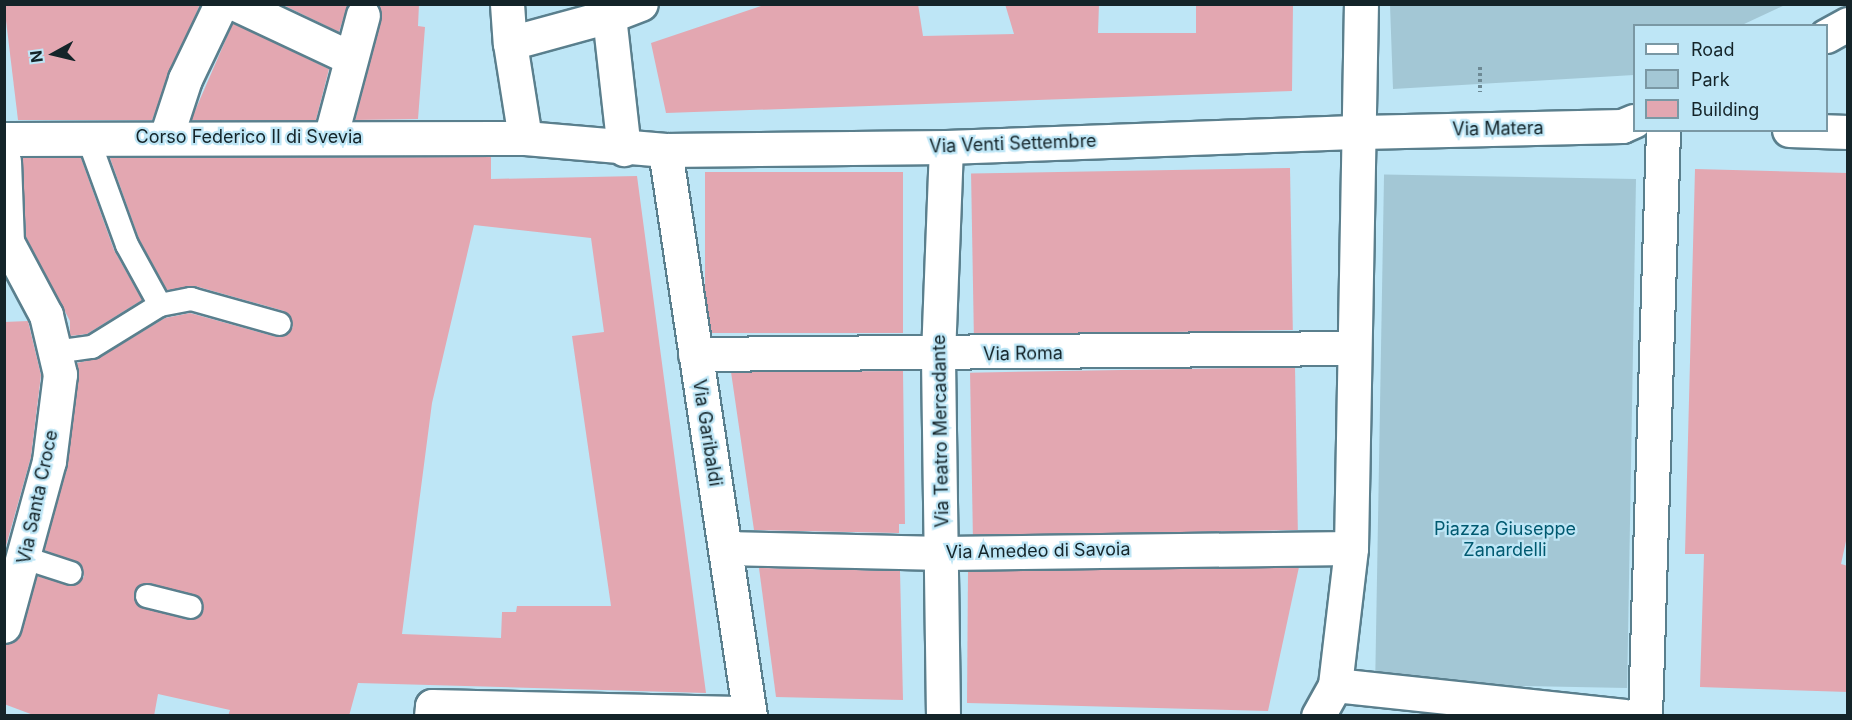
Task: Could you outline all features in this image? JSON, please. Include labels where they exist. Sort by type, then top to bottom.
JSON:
[{"type":"street","points":[[166,137],[185,79],[221,4]]},
{"type":"street","points":[[236,4],[351,58]]},
{"type":"street","points":[[510,43],[642,4]]},
{"type":"street","points":[[1318,716],[1335,685],[1351,548],[1350,348],[1361,132],[1361,4]]},
{"type":"street","points":[[507,6],[510,43],[525,138]]},
{"type":"street","points":[[331,135],[363,15]]},
{"type":"street","points":[[609,15],[624,149]]},
{"type":"street","points":[[1828,35],[1848,24]]},
{"type":"street","name":"Via Matera","points":[[1361,132],[1630,125]]},
{"type":"street","points":[[1828,131],[1848,132]]},
{"type":"street","name":"Via Venti Settembre","points":[[624,149],[946,147],[1361,132]]},
{"type":"street","points":[[1645,716],[1663,132]]},
{"type":"street","name":"Corso Federico II di Svevia","points":[[4,139],[331,135],[525,138],[624,149]]},
{"type":"street","name":"Via Teatro Mercadante","points":[[944,716],[938,355],[946,147]]},
{"type":"street","name":"Via Garibaldi","points":[[665,150],[749,714]]},
{"type":"street","name":"Via Santa Croce","points":[[4,161],[6,246],[46,315],[60,374],[49,461],[4,626]]},
{"type":"street","name":"Via Roma","points":[[695,354],[938,355],[1350,348]]},
{"type":"street","name":"Via Amedeo di Savoia","points":[[725,548],[943,553],[1351,548]]},
{"type":"street","points":[[1335,685],[1624,716]]},
{"type":"street","points":[[431,716],[432,706],[749,714]]},
{"type":"lane","points":[[88,138],[127,245],[160,305]]},
{"type":"lane","points":[[55,352],[92,346],[160,305],[191,299],[280,324]]},
{"type":"lane","points":[[24,558],[71,573]]},
{"type":"lane","points":[[147,596],[191,607]]},
{"type":"path","points":[[1480,67],[1480,93]]},
{"type":"green space","points":[[1390,4],[1785,5],[1744,24],[1633,24],[1633,75],[1393,89]]},
{"type":"green space","name":"Piazza Giuseppe Zanardelli","points":[[1384,175],[1636,179],[1627,688],[1375,684]]},
{"type":"building","points":[[4,4],[200,4],[152,120],[18,120]]},
{"type":"building","points":[[281,4],[348,4],[339,32]]},
{"type":"building","points":[[378,4],[419,4],[418,26],[425,27],[418,119],[355,120],[381,20]]},
{"type":"building","points":[[767,4],[918,4],[923,36],[1014,34],[1005,4],[1099,4],[1098,33],[1196,33],[1196,4],[1293,4],[1292,91],[666,113],[651,43]]},
{"type":"building","points":[[233,23],[329,69],[316,120],[191,120]]},
{"type":"building","points":[[491,157],[491,179],[637,176],[706,693],[358,683],[349,716],[228,716],[230,710],[158,694],[154,716],[36,716],[4,704],[4,644],[22,631],[37,576],[73,586],[84,577],[81,564],[44,550],[68,463],[77,363],[99,358],[165,318],[190,313],[277,337],[293,327],[284,311],[195,286],[167,290],[139,239],[110,158]],"holes":[[[474,225],[591,238],[604,332],[572,336],[611,606],[517,606],[516,612],[502,612],[501,638],[402,634],[432,403]],[[150,583],[200,597],[201,616],[188,620],[138,606],[134,592]]]},
{"type":"building","points":[[22,158],[81,158],[114,250],[142,300],[87,334],[70,336],[70,321],[26,237]]},
{"type":"building","points":[[1290,168],[1293,330],[974,336],[971,174]]},
{"type":"building","points":[[1695,169],[1848,173],[1848,532],[1841,564],[1848,566],[1848,692],[1700,687],[1704,554],[1685,554]]},
{"type":"building","points":[[705,172],[903,172],[903,333],[705,333]]},
{"type":"building","points":[[28,321],[41,375],[31,457],[4,553],[4,322]]},
{"type":"building","points":[[1295,367],[1298,530],[973,536],[970,373]]},
{"type":"building","points":[[903,371],[905,524],[899,524],[899,533],[754,530],[731,372]]},
{"type":"building","points":[[1299,567],[1268,711],[967,703],[968,571]]},
{"type":"building","points":[[759,568],[900,571],[903,700],[776,697]]}]
